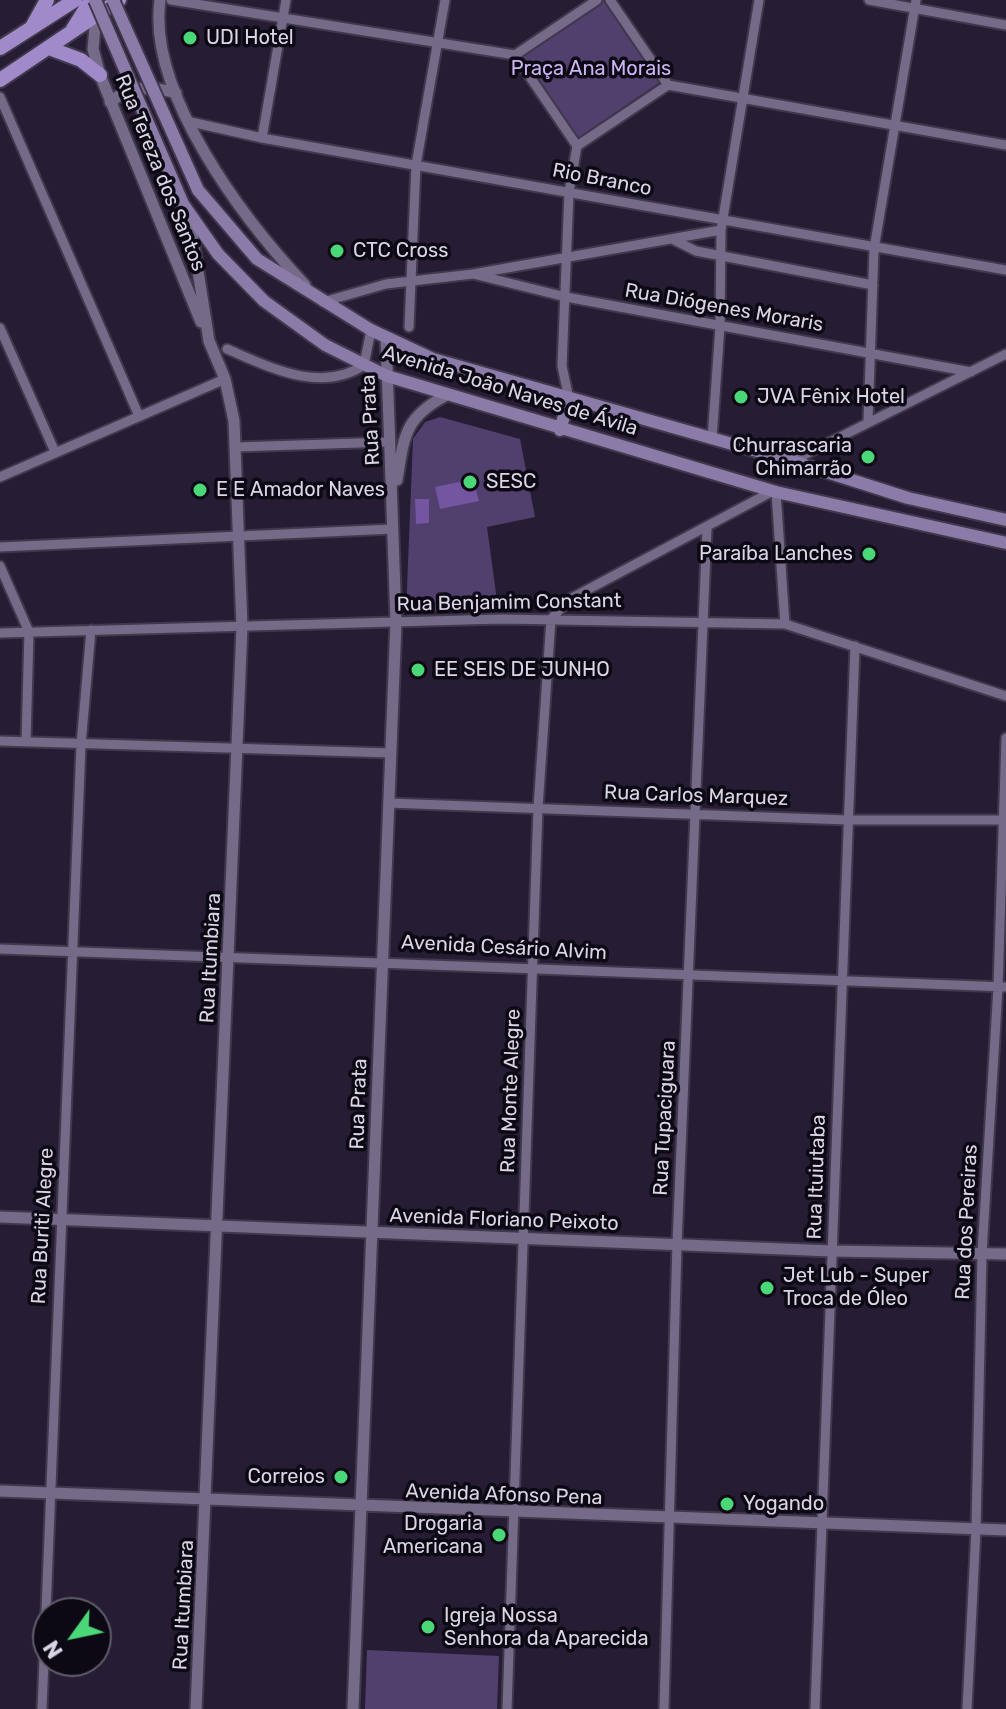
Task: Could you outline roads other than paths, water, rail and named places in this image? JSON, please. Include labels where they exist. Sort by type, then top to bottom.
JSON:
[{"type":"main road","points":[[30,30],[47,0]]},
{"type":"main road","points":[[0,48],[75,0]]},
{"type":"main road","points":[[71,32],[93,0]]},
{"type":"main road","name":"Avenida João Naves de Ávila","points":[[93,0],[186,209],[218,254],[264,301],[315,339],[387,376],[560,430],[775,492],[1006,543]]},
{"type":"main road","points":[[96,16],[105,0]]},
{"type":"main road","name":"Avenida João Naves de Ávila","points":[[113,0],[198,190],[237,240],[257,259],[319,300],[386,338],[433,359],[792,461],[908,498],[1006,520]]},
{"type":"main road","points":[[0,80],[119,0]]},
{"type":"main road","points":[[49,48],[81,60],[100,75]]},
{"type":"main road","points":[[560,430],[569,399]]},
{"type":"street","points":[[160,0],[159,42],[176,93],[191,122],[236,205],[319,300],[413,280],[473,274],[721,230]]},
{"type":"street","points":[[171,0],[515,55],[597,0]]},
{"type":"street","points":[[262,138],[286,0]]},
{"type":"street","points":[[409,327],[416,165],[445,0]]},
{"type":"street","points":[[610,0],[668,85],[742,101],[1006,145]]},
{"type":"street","points":[[712,439],[720,326],[721,230],[759,0]]},
{"type":"street","points":[[869,0],[915,3],[1006,25]]},
{"type":"street","points":[[868,421],[874,249],[915,3]]},
{"type":"street","name":"Rua Tereza dos Santos","points":[[96,16],[93,49],[100,75],[209,341]]},
{"type":"street","points":[[515,55],[577,146],[569,192],[562,366],[569,399]]},
{"type":"street","points":[[577,146],[668,85]]},
{"type":"street","points":[[110,102],[133,88],[148,87],[176,93]]},
{"type":"street","points":[[0,97],[139,416]]},
{"type":"street","name":"Rio Branco","points":[[191,122],[262,138],[1006,270]]},
{"type":"street","name":"Rua Itumbiara","points":[[186,209],[209,341],[225,379],[236,447],[242,627],[196,1709]]},
{"type":"street","points":[[674,240],[687,249],[873,285]]},
{"type":"street","name":"Rua Diógenes Moraris","points":[[473,274],[566,297],[971,372]]},
{"type":"street","points":[[0,328],[55,452]]},
{"type":"street","points":[[227,349],[267,367],[321,379],[342,377],[364,365],[371,330]]},
{"type":"street","name":"Rua Prata","points":[[353,1709],[396,622],[386,338]]},
{"type":"street","points":[[792,461],[1006,354]]},
{"type":"street","points":[[0,477],[225,379]]},
{"type":"street","name":"Rua Prata","points":[[393,501],[411,420],[422,408],[445,396]]},
{"type":"street","points":[[236,447],[390,442]]},
{"type":"street","points":[[551,619],[570,599],[775,492],[785,624]]},
{"type":"street","name":"Rua Tupaciguara","points":[[664,1709],[677,1244],[707,528]]},
{"type":"street","points":[[0,547],[393,529]]},
{"type":"street","points":[[0,566],[29,632],[26,742]]},
{"type":"street","name":"Rua Benjamim Constant","points":[[0,633],[551,619],[785,624],[1006,696]]},
{"type":"street","name":"Rua Monte Alegre","points":[[507,1709],[538,808],[551,619]]},
{"type":"street","name":"Rua Buriti Alegre","points":[[42,1709],[81,745],[91,630]]},
{"type":"street","name":"Rua Ituiutaba","points":[[815,1709],[855,646]]},
{"type":"street","name":"Rua dos Pereiras","points":[[967,1709],[976,1529],[982,1254],[1002,987],[1002,820],[1006,738]]},
{"type":"street","points":[[0,741],[239,751],[391,753]]},
{"type":"street","name":"Rua Carlos Marquez","points":[[388,803],[847,820],[1002,820]]},
{"type":"street","name":"Avenida Cesário Alvim","points":[[0,949],[229,958],[383,960],[1002,987]]},
{"type":"street","name":"Avenida Floriano Peixoto","points":[[0,1217],[832,1251],[1006,1254]]},
{"type":"street","name":"Avenida Afonso Pena","points":[[0,1491],[822,1526],[1006,1530]]},
{"type":"place","name":"UDI Hotel","points":[[190,38]]},
{"type":"place","name":"CTC Cross","points":[[337,251]]},
{"type":"place","name":"JVA Fênix Hotel","points":[[741,397]]},
{"type":"place","name":"Churrascaria Chimarrão","points":[[868,457]]},
{"type":"place","name":"SESC","points":[[470,482]]},
{"type":"place","name":"E E Amador Naves","points":[[200,490]]},
{"type":"place","name":"Paraíba Lanches","points":[[869,554]]},
{"type":"place","name":"EE SEIS DE JUNHO","points":[[418,670]]},
{"type":"place","name":"Jet Lub - Super Troca de Óleo","points":[[767,1288]]},
{"type":"place","name":"Correios","points":[[341,1477]]},
{"type":"place","name":"Yogando","points":[[727,1504]]},
{"type":"place","name":"Drogaria Americana","points":[[499,1535]]},
{"type":"place","name":"Igreja Nossa Senhora da Aparecida","points":[[428,1627]]},
{"type":"park label","name":"Praça Ana Morais","points":[[591,69]]}]
